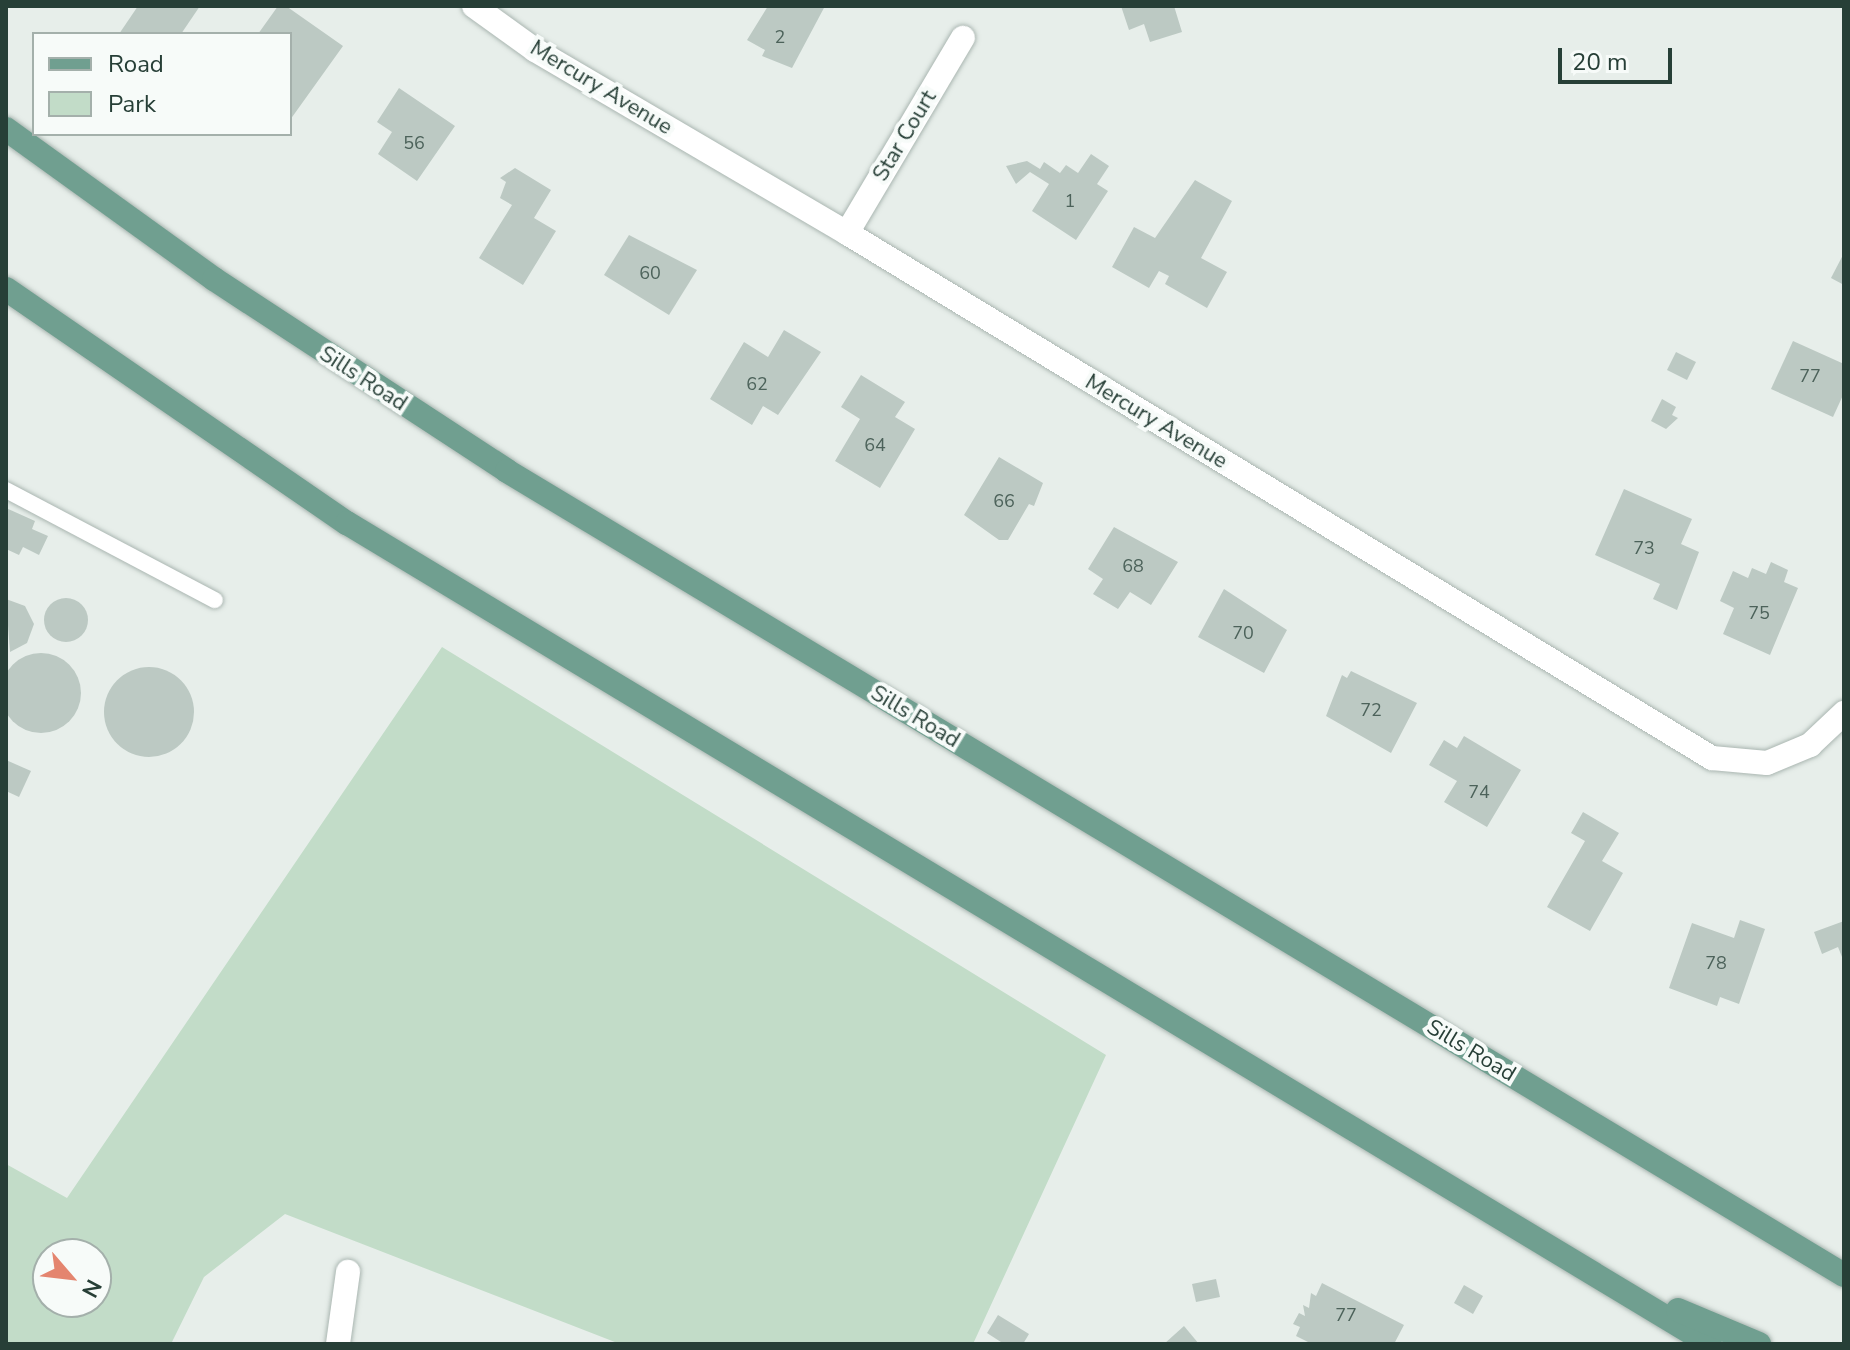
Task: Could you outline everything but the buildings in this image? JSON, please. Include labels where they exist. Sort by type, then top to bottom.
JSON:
[{"type":"main road","name":"Sills Road","points":[[6,129],[240,297],[507,471],[1844,1275]]},
{"type":"main road","points":[[6,289],[360,531],[1710,1344]]},
{"type":"main road","points":[[1609,1282],[1759,1344]]},
{"type":"street","name":"Mercury Avenue","points":[[474,6],[535,50],[847,233],[1712,758],[1767,763],[1810,745],[1844,713]]},
{"type":"street","name":"Star Court","points":[[847,233],[963,38]]},
{"type":"street","points":[[338,1344],[348,1272]]},
{"type":"lane","points":[[6,490],[215,600]]},
{"type":"green space","points":[[442,647],[1106,1055],[973,1344],[620,1344],[285,1214],[204,1277],[171,1344],[6,1344],[6,1164],[67,1198]]}]
